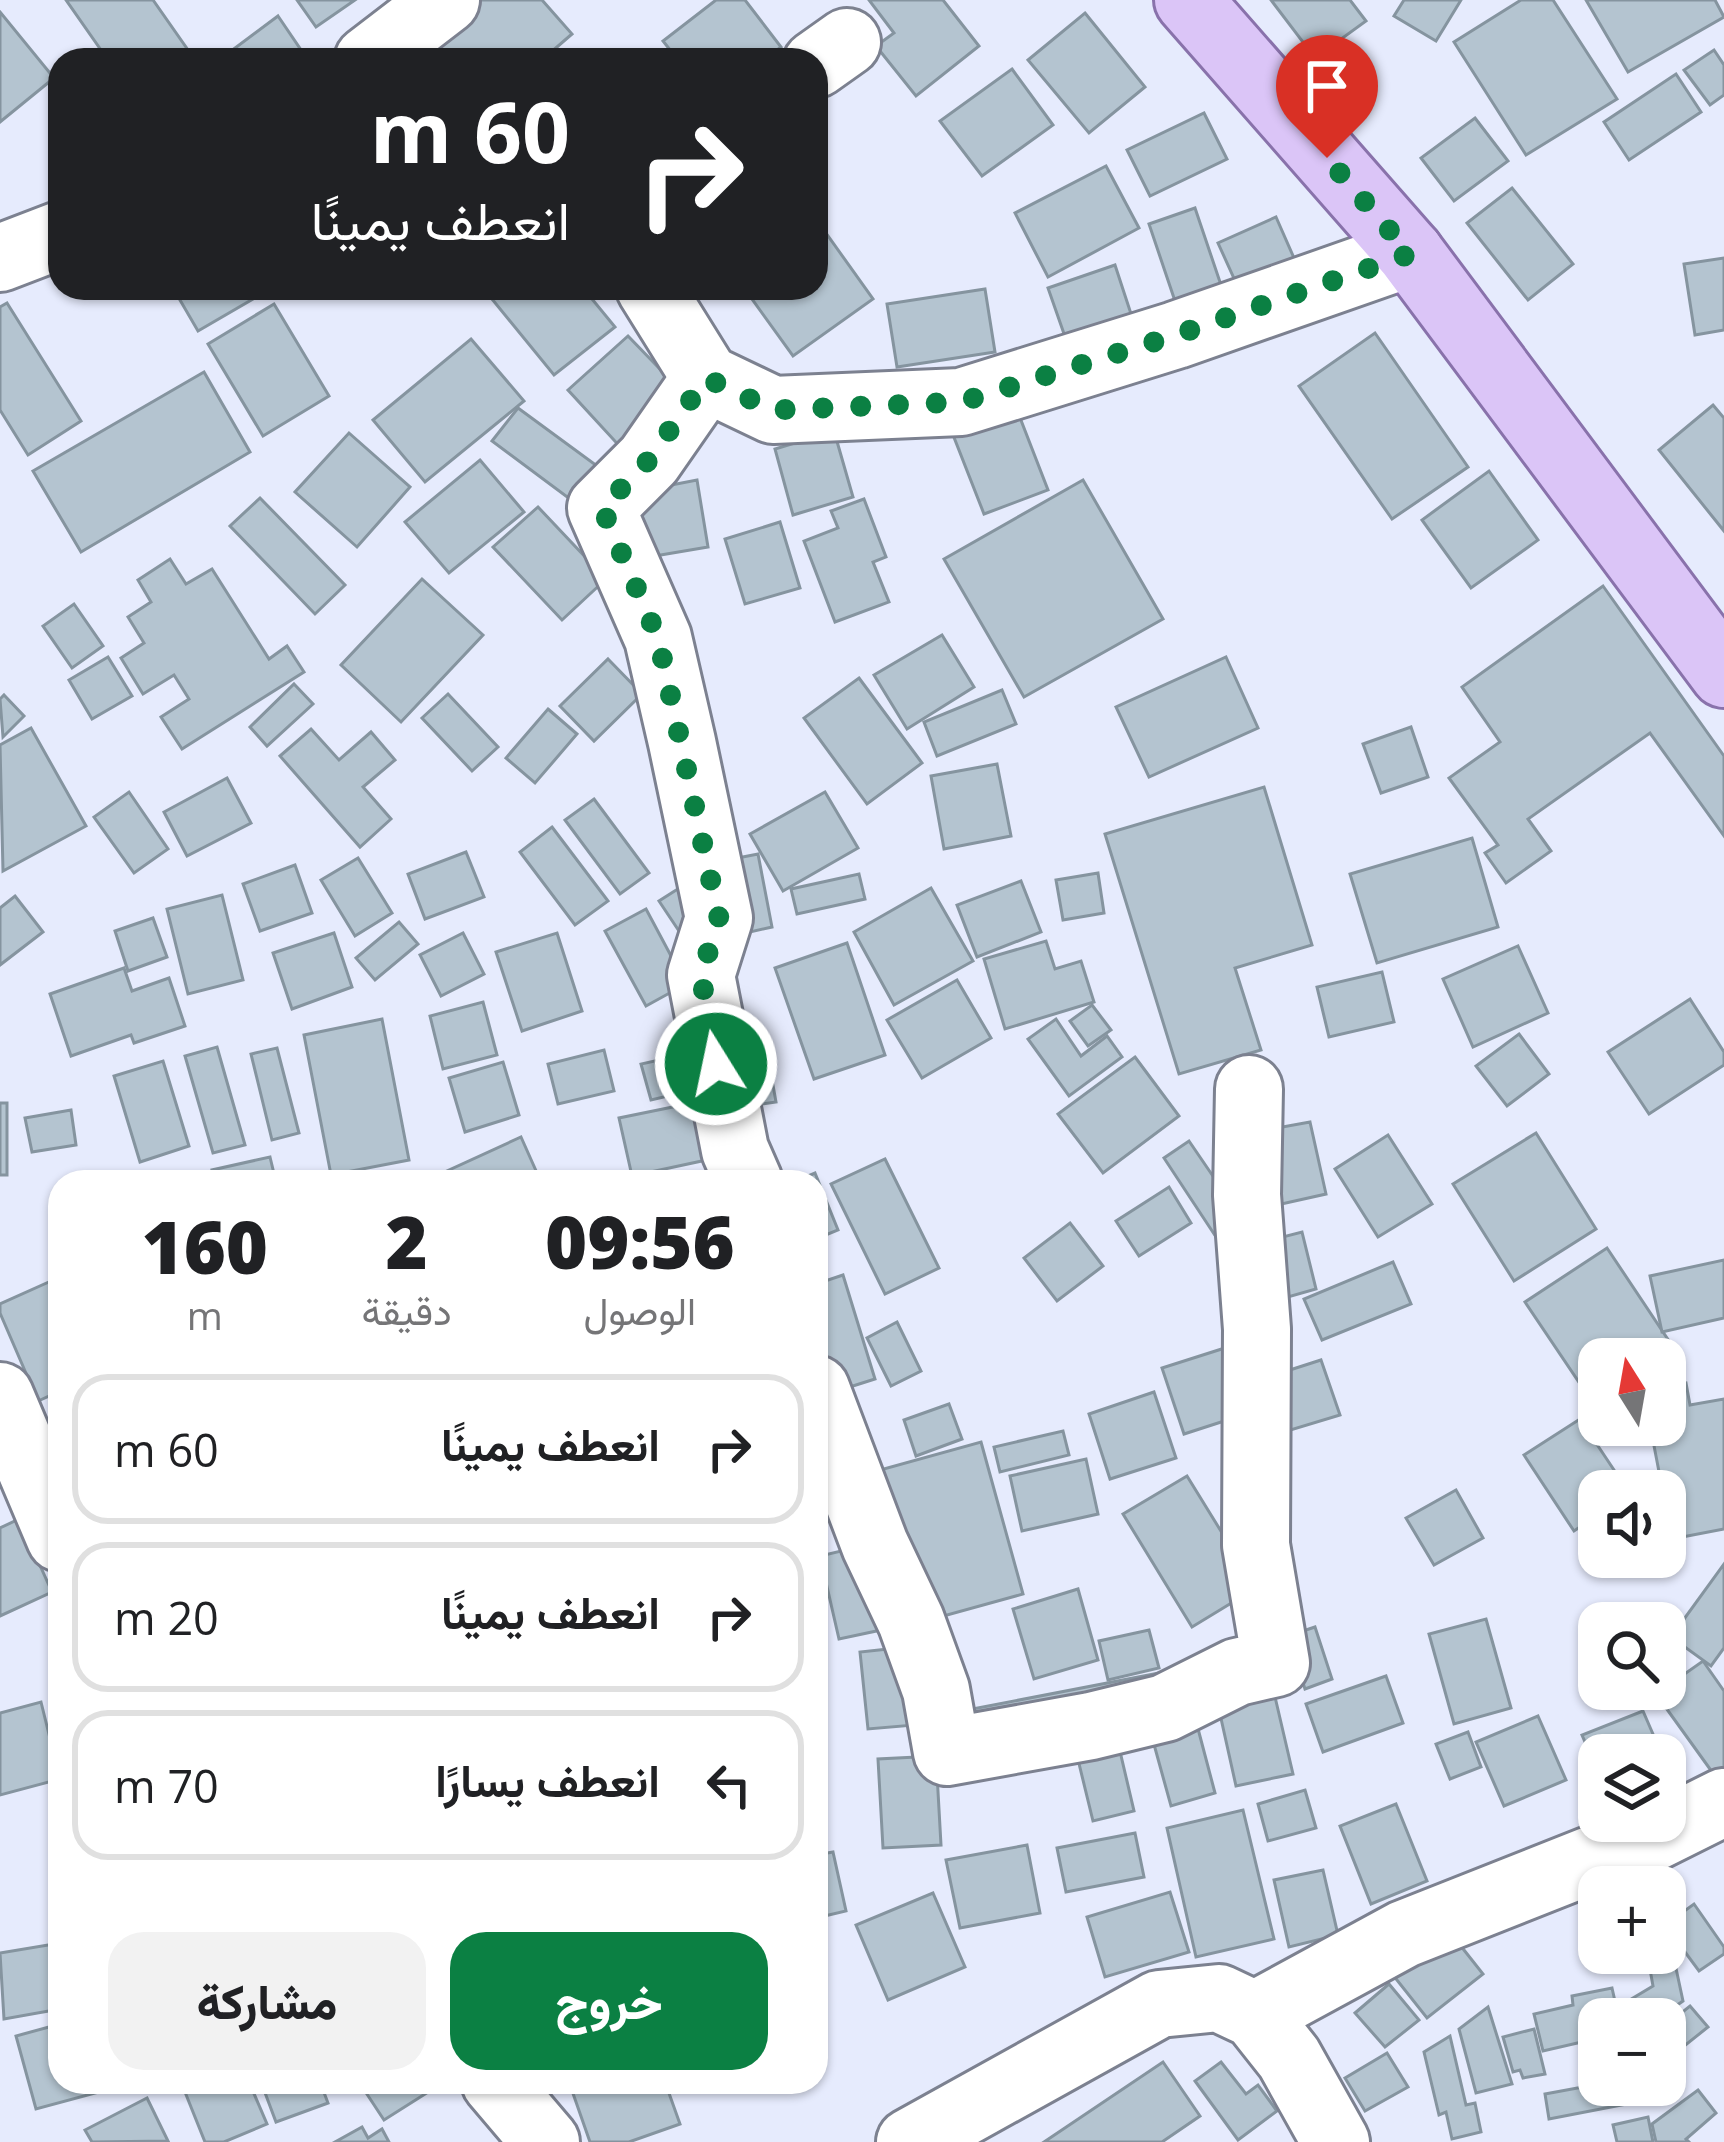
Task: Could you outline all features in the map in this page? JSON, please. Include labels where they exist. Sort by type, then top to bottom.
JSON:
[{"type":"main road","points":[[1189,0],[1410,254],[1724,674]]},
{"type":"street","points":[[384,48],[446,0]]},
{"type":"street","points":[[0,258],[48,240]]},
{"type":"street","points":[[657,300],[706,378],[773,410],[961,402],[1176,335],[1410,254]]},
{"type":"street","points":[[706,378],[649,460],[602,508],[658,638],[682,742],[719,918],[701,975],[735,1150],[744,1170]]},
{"type":"street","points":[[828,1421],[875,1545],[918,1638],[936,1690],[947,1751],[1166,1708],[1237,1672],[1276,1663],[1256,1545],[1257,1329],[1247,1196],[1249,1089]]},
{"type":"street","points":[[0,1396],[48,1510]]},
{"type":"street","points":[[1255,2015],[1404,1934],[1592,1860],[1616,1856],[1724,1802]]},
{"type":"street","points":[[910,2142],[1159,2004],[1220,1998],[1255,2015],[1289,2058],[1336,2142]]},
{"type":"street","points":[[505,2094],[546,2142]]},
{"type":"building","points":[[66,0],[153,0],[187,48],[100,48]]},
{"type":"building","points":[[297,0],[355,0],[316,27]]},
{"type":"building","points":[[478,0],[542,0],[572,34],[556,48],[422,48]]},
{"type":"building","points":[[716,0],[745,0],[781,47],[669,48],[663,41]]},
{"type":"building","points":[[869,0],[943,0],[979,46],[916,96],[876,46],[894,33]]},
{"type":"building","points":[[1271,0],[1350,0],[1366,21],[1315,58]]},
{"type":"building","points":[[1404,0],[1461,0],[1436,41],[1394,16]]},
{"type":"building","points":[[1521,0],[1553,0],[1617,99],[1526,155],[1454,42]]},
{"type":"building","points":[[1586,0],[1715,0],[1724,17],[1628,72]]},
{"type":"building","points":[[0,12],[48,71],[48,83],[0,122]]},
{"type":"building","points":[[1085,13],[1145,87],[1089,133],[1028,60]]},
{"type":"building","points":[[278,16],[300,48],[235,48]]},
{"type":"building","points":[[1714,50],[1724,65],[1724,95],[1710,105],[1684,70]]},
{"type":"building","points":[[1012,69],[1053,125],[982,176],[940,121]]},
{"type":"building","points":[[1676,74],[1701,112],[1629,160],[1604,122]]},
{"type":"building","points":[[1204,113],[1227,159],[1150,196],[1127,150]]},
{"type":"building","points":[[1475,118],[1508,161],[1454,201],[1421,158]]},
{"type":"building","points":[[1106,166],[1139,228],[1048,277],[1015,213]]},
{"type":"building","points":[[1512,188],[1573,264],[1528,300],[1467,223]]},
{"type":"building","points":[[1195,208],[1221,285],[1175,301],[1149,224]]},
{"type":"building","points":[[1276,217],[1294,258],[1237,285],[1218,243]]},
{"type":"building","points":[[828,236],[873,299],[793,356],[753,300],[828,300]]},
{"type":"building","points":[[1724,258],[1724,330],[1695,335],[1684,264]]},
{"type":"building","points":[[1115,265],[1135,326],[1069,348],[1048,288]]},
{"type":"building","points":[[985,289],[995,352],[897,367],[887,304]]},
{"type":"building","points":[[180,300],[251,300],[198,331]]},
{"type":"building","points":[[493,300],[593,300],[615,327],[554,375]]},
{"type":"building","points":[[7,303],[81,421],[28,455],[0,410],[0,307]]},
{"type":"building","points":[[274,304],[329,396],[263,436],[208,344]]},
{"type":"building","points":[[1375,333],[1468,467],[1392,519],[1299,386]]},
{"type":"building","points":[[628,336],[685,395],[624,451],[568,390]]},
{"type":"building","points":[[471,339],[524,401],[425,482],[373,420]]},
{"type":"building","points":[[204,372],[250,452],[81,552],[33,471]]},
{"type":"building","points":[[1012,397],[1048,490],[984,514],[948,422]]},
{"type":"building","points":[[1713,405],[1724,418],[1724,531],[1659,450]]},
{"type":"building","points":[[518,408],[608,474],[582,508],[492,441]]},
{"type":"building","points":[[834,431],[853,497],[793,515],[775,449]]},
{"type":"building","points":[[349,433],[410,487],[357,547],[295,492]]},
{"type":"building","points":[[480,460],[524,512],[449,573],[405,522]]},
{"type":"building","points":[[1489,471],[1538,540],[1471,588],[1422,520]]},
{"type":"building","points":[[697,480],[708,547],[637,559],[625,494]]},
{"type":"building","points":[[1083,480],[1163,619],[1024,697],[944,559]]},
{"type":"building","points":[[260,498],[345,585],[315,614],[230,526]]},
{"type":"building","points":[[864,499],[886,557],[873,562],[889,602],[835,622],[804,541],[838,528],[831,511]]},
{"type":"building","points":[[538,507],[606,579],[562,620],[493,547]]},
{"type":"building","points":[[780,522],[800,588],[745,604],[725,539]]},
{"type":"building","points":[[170,559],[186,584],[212,569],[269,659],[287,646],[304,672],[182,749],[161,717],[189,699],[174,675],[143,694],[121,658],[144,643],[128,617],[151,602],[138,580]]},
{"type":"building","points":[[422,579],[483,635],[401,722],[341,665]]},
{"type":"building","points":[[1603,586],[1724,756],[1724,836],[1650,733],[1528,819],[1551,851],[1506,883],[1485,853],[1498,845],[1449,778],[1500,742],[1462,687]]},
{"type":"building","points":[[74,604],[103,646],[72,668],[43,626]]},
{"type":"building","points":[[942,635],[974,687],[907,729],[874,675]]},
{"type":"building","points":[[108,657],[132,696],[92,719],[69,680]]},
{"type":"building","points":[[1226,657],[1258,728],[1149,777],[1116,707]]},
{"type":"building","points":[[608,659],[642,694],[594,741],[560,706]]},
{"type":"building","points":[[859,678],[922,763],[867,804],[804,718]]},
{"type":"building","points":[[294,684],[313,704],[267,746],[250,727]]},
{"type":"building","points":[[1002,690],[1016,724],[937,756],[924,722]]},
{"type":"building","points":[[448,694],[498,747],[472,771],[422,718]]},
{"type":"building","points":[[4,695],[24,716],[3,737],[0,699]]},
{"type":"building","points":[[548,709],[577,734],[535,783],[506,758]]},
{"type":"building","points":[[1411,727],[1428,777],[1381,793],[1363,744]]},
{"type":"building","points":[[31,728],[86,826],[3,871],[0,745]]},
{"type":"building","points":[[311,729],[339,760],[371,732],[395,760],[363,787],[391,819],[360,847],[280,756]]},
{"type":"building","points":[[997,764],[1011,836],[944,849],[931,776]]},
{"type":"building","points":[[227,778],[251,823],[187,856],[164,812]]},
{"type":"building","points":[[1264,787],[1312,945],[1235,968],[1261,1050],[1179,1074],[1105,834]]},
{"type":"building","points":[[129,792],[168,849],[134,873],[94,817]]},
{"type":"building","points":[[825,792],[858,848],[783,891],[750,834]]},
{"type":"building","points":[[594,799],[649,873],[620,894],[565,820]]},
{"type":"building","points":[[552,827],[608,901],[575,925],[520,852]]},
{"type":"building","points":[[1472,838],[1498,927],[1377,963],[1350,874]]},
{"type":"building","points":[[466,852],[484,897],[425,919],[408,874]]},
{"type":"building","points":[[758,854],[772,927],[728,937],[712,863]]},
{"type":"building","points":[[358,858],[392,913],[355,936],[321,880]]},
{"type":"building","points":[[295,865],[312,913],[260,931],[243,884]]},
{"type":"building","points":[[1098,873],[1104,913],[1063,920],[1056,880]]},
{"type":"building","points":[[859,874],[865,899],[797,914],[791,889]]},
{"type":"building","points":[[1021,881],[1041,932],[977,957],[957,905]]},
{"type":"building","points":[[684,885],[710,925],[685,940],[659,901]]},
{"type":"building","points":[[931,888],[973,961],[894,1005],[854,932]]},
{"type":"building","points":[[222,895],[243,980],[188,994],[167,909]]},
{"type":"building","points":[[15,896],[43,932],[0,965],[0,908]]},
{"type":"building","points":[[646,909],[686,984],[646,1006],[605,931]]},
{"type":"building","points":[[153,918],[167,957],[128,971],[115,931]]},
{"type":"building","points":[[399,922],[418,944],[375,980],[356,958]]},
{"type":"building","points":[[334,933],[352,987],[292,1009],[273,953]]},
{"type":"building","points":[[463,933],[484,974],[441,996],[420,955]]},
{"type":"building","points":[[557,933],[582,1011],[522,1031],[496,952]]},
{"type":"building","points":[[1046,941],[1055,969],[1081,961],[1094,1002],[1005,1029],[984,959]]},
{"type":"building","points":[[847,943],[885,1055],[814,1079],[775,968]]},
{"type":"building","points":[[1518,946],[1548,1013],[1473,1047],[1443,979]]},
{"type":"building","points":[[124,968],[132,991],[169,978],[185,1026],[134,1043],[131,1035],[71,1056],[50,994]]},
{"type":"building","points":[[1382,972],[1394,1022],[1329,1037],[1317,987]]},
{"type":"building","points":[[957,980],[991,1038],[922,1078],[887,1020]]},
{"type":"building","points":[[1690,999],[1724,1052],[1724,1065],[1649,1114],[1608,1052]]},
{"type":"building","points":[[483,1002],[497,1055],[443,1069],[430,1016]]},
{"type":"building","points":[[1092,1005],[1111,1030],[1088,1046],[1070,1021]]},
{"type":"building","points":[[382,1019],[409,1160],[330,1170],[304,1035]]},
{"type":"building","points":[[1056,1019],[1081,1056],[1107,1036],[1122,1057],[1069,1096],[1028,1039]]},
{"type":"building","points":[[1519,1034],[1549,1074],[1507,1106],[1476,1066]]},
{"type":"building","points":[[766,1046],[776,1102],[748,1106],[738,1050]]},
{"type":"building","points":[[217,1047],[245,1145],[213,1153],[185,1056]]},
{"type":"building","points":[[277,1048],[299,1133],[272,1140],[251,1054]]},
{"type":"building","points":[[604,1050],[614,1091],[558,1104],[548,1064]]},
{"type":"building","points":[[690,1053],[698,1089],[651,1100],[641,1064]]},
{"type":"building","points":[[1135,1057],[1179,1116],[1103,1173],[1058,1114]]},
{"type":"building","points":[[163,1061],[189,1146],[140,1162],[114,1076]]},
{"type":"building","points":[[503,1062],[519,1115],[465,1132],[449,1078]]},
{"type":"building","points":[[697,1102],[711,1159],[660,1170],[631,1170],[619,1118]]},
{"type":"building","points":[[0,1103],[7,1103],[7,1175],[0,1175]]},
{"type":"building","points":[[71,1110],[76,1145],[32,1152],[25,1118]]},
{"type":"building","points":[[1310,1122],[1326,1194],[1277,1205],[1261,1131]]},
{"type":"building","points":[[1536,1133],[1596,1229],[1514,1281],[1453,1184]]},
{"type":"building","points":[[1388,1135],[1432,1204],[1378,1237],[1335,1169]]},
{"type":"building","points":[[521,1137],[536,1170],[449,1170]]},
{"type":"building","points":[[1189,1141],[1249,1229],[1222,1246],[1164,1158]]},
{"type":"building","points":[[270,1157],[273,1170],[212,1170]]},
{"type":"building","points":[[885,1159],[939,1268],[885,1294],[831,1184]]},
{"type":"building","points":[[1169,1187],[1191,1223],[1139,1256],[1116,1221]]},
{"type":"building","points":[[828,1205],[838,1230],[828,1234]]},
{"type":"building","points":[[1070,1223],[1103,1266],[1057,1301],[1024,1258]]},
{"type":"building","points":[[1302,1232],[1316,1289],[1281,1299],[1267,1241]]},
{"type":"building","points":[[1607,1248],[1667,1338],[1578,1338],[1578,1381],[1525,1302]]},
{"type":"building","points":[[1724,1260],[1724,1318],[1662,1332],[1650,1276]]},
{"type":"building","points":[[1393,1262],[1411,1304],[1322,1340],[1304,1299]]},
{"type":"building","points":[[843,1275],[875,1379],[837,1391],[828,1362],[828,1280]]},
{"type":"building","points":[[48,1282],[48,1396],[38,1401],[0,1313],[0,1304]]},
{"type":"building","points":[[897,1322],[921,1371],[891,1386],[867,1338]]},
{"type":"building","points":[[1228,1347],[1249,1413],[1184,1434],[1162,1368]]},
{"type":"building","points":[[1321,1360],[1340,1415],[1284,1432],[1265,1378]]},
{"type":"building","points":[[1686,1383],[1690,1405],[1724,1399],[1724,1529],[1686,1536],[1686,1470],[1659,1470],[1654,1446],[1686,1446]]},
{"type":"building","points":[[1154,1392],[1176,1458],[1110,1479],[1089,1414]]},
{"type":"building","points":[[949,1404],[962,1439],[916,1456],[904,1420]]},
{"type":"building","points":[[1578,1420],[1578,1446],[1598,1446],[1614,1470],[1578,1470],[1578,1528],[1574,1531],[1524,1455]]},
{"type":"building","points":[[1063,1431],[1069,1455],[1000,1472],[994,1447]]},
{"type":"building","points":[[981,1442],[1023,1594],[922,1622],[880,1470]]},
{"type":"building","points":[[1086,1459],[1098,1514],[1022,1531],[1010,1476]]},
{"type":"building","points":[[1187,1476],[1256,1588],[1192,1627],[1123,1514]]},
{"type":"building","points":[[1456,1490],[1483,1538],[1434,1565],[1406,1518]]},
{"type":"building","points":[[19,1519],[48,1583],[48,1594],[0,1616],[0,1528]]},
{"type":"building","points":[[862,1546],[881,1630],[839,1639],[828,1591],[828,1554]]},
{"type":"building","points":[[1724,1564],[1724,1648],[1711,1666],[1686,1648],[1686,1616]]},
{"type":"building","points":[[1078,1589],[1098,1660],[1034,1679],[1013,1609]]},
{"type":"building","points":[[1486,1619],[1511,1708],[1454,1724],[1429,1634]]},
{"type":"building","points":[[1315,1627],[1332,1679],[1305,1689],[1288,1636]]},
{"type":"building","points":[[1149,1630],[1159,1668],[1108,1680],[1099,1641]]},
{"type":"building","points":[[907,1647],[915,1725],[868,1729],[860,1652]]},
{"type":"building","points":[[1703,1661],[1724,1691],[1724,1769],[1715,1776],[1668,1710],[1686,1710],[1686,1673]]},
{"type":"building","points":[[1164,1672],[1169,1699],[958,1740],[952,1713]]},
{"type":"building","points":[[1386,1676],[1403,1723],[1323,1752],[1306,1704]]},
{"type":"building","points":[[1272,1684],[1293,1774],[1236,1786],[1216,1696]]},
{"type":"building","points":[[41,1702],[48,1730],[48,1782],[0,1795],[0,1713]]},
{"type":"building","points":[[1192,1706],[1215,1793],[1171,1806],[1147,1719]]},
{"type":"building","points":[[1643,1711],[1653,1734],[1585,1734]]},
{"type":"building","points":[[1538,1716],[1566,1780],[1504,1806],[1476,1742]]},
{"type":"building","points":[[1115,1730],[1134,1811],[1093,1821],[1073,1739]]},
{"type":"building","points":[[1468,1732],[1481,1767],[1450,1779],[1436,1744]]},
{"type":"building","points":[[936,1756],[941,1845],[883,1848],[878,1759]]},
{"type":"building","points":[[1305,1790],[1316,1828],[1268,1841],[1258,1804]]},
{"type":"building","points":[[1396,1804],[1427,1881],[1371,1904],[1340,1826]]},
{"type":"building","points":[[1243,1810],[1274,1939],[1196,1957],[1167,1828]]},
{"type":"building","points":[[1135,1833],[1144,1877],[1066,1892],[1057,1848]]},
{"type":"building","points":[[1027,1845],[1040,1913],[960,1928],[946,1860]]},
{"type":"building","points":[[833,1852],[846,1911],[828,1915],[828,1853]]},
{"type":"building","points":[[1323,1870],[1338,1935],[1289,1947],[1274,1880]]},
{"type":"building","points":[[1170,1892],[1189,1952],[1105,1977],[1087,1917]]},
{"type":"building","points":[[933,1893],[965,1967],[888,2000],[856,1925]]},
{"type":"building","points":[[1694,1904],[1724,1947],[1724,1954],[1699,1971],[1686,1953],[1686,1910]]},
{"type":"building","points":[[1445,1926],[1483,1974],[1427,2018],[1389,1970]]},
{"type":"building","points":[[48,1945],[48,2011],[4,2019],[0,1953]]},
{"type":"building","points":[[1651,1974],[1677,1974],[1682,1998],[1633,1998],[1653,1986]]},
{"type":"building","points":[[1389,1984],[1419,2020],[1385,2047],[1355,2013]]},
{"type":"building","points":[[1612,1988],[1614,1998],[1578,1998],[1578,2043],[1543,2051],[1534,2014],[1573,2005],[1572,1996]]},
{"type":"building","points":[[1690,2006],[1708,2027],[1686,2045],[1686,2009]]},
{"type":"building","points":[[1488,2007],[1512,2084],[1476,2093],[1459,2029]]},
{"type":"building","points":[[48,2027],[48,2094],[92,2094],[36,2109],[16,2036]]},
{"type":"building","points":[[1534,2029],[1545,2074],[1523,2078],[1520,2070],[1513,2072],[1503,2037]]},
{"type":"building","points":[[1450,2036],[1466,2105],[1475,2103],[1481,2132],[1452,2139],[1446,2112],[1439,2115],[1424,2052]]},
{"type":"building","points":[[1387,2053],[1408,2087],[1365,2111],[1345,2078]]},
{"type":"building","points":[[1163,2062],[1200,2116],[1162,2142],[1044,2142]]},
{"type":"building","points":[[1221,2062],[1246,2094],[1258,2085],[1277,2111],[1238,2140],[1195,2081]]},
{"type":"building","points":[[1578,2088],[1578,2106],[1616,2106],[1549,2119],[1545,2094]]},
{"type":"building","points":[[1698,2090],[1716,2113],[1686,2139],[1689,2142],[1656,2142],[1652,2124],[1676,2106],[1686,2106],[1686,2099]]},
{"type":"building","points":[[186,2094],[254,2094],[267,2124],[224,2142],[205,2142]]},
{"type":"building","points":[[266,2094],[325,2094],[328,2103],[276,2122]]},
{"type":"building","points":[[367,2094],[425,2094],[384,2120]]},
{"type":"building","points":[[573,2094],[669,2094],[680,2124],[629,2142],[590,2142]]},
{"type":"building","points":[[147,2098],[168,2141],[92,2142],[85,2130]]},
{"type":"building","points":[[1648,2117],[1653,2142],[1617,2142],[1613,2125]]},
{"type":"building","points":[[362,2127],[368,2138],[382,2129],[389,2142],[335,2142]]},
{"type":"route","points":[[716,1064],[701,975],[719,918],[658,638],[602,508],[649,460],[706,378],[773,410],[961,402],[1176,335],[1410,254],[1327,158]]}]
